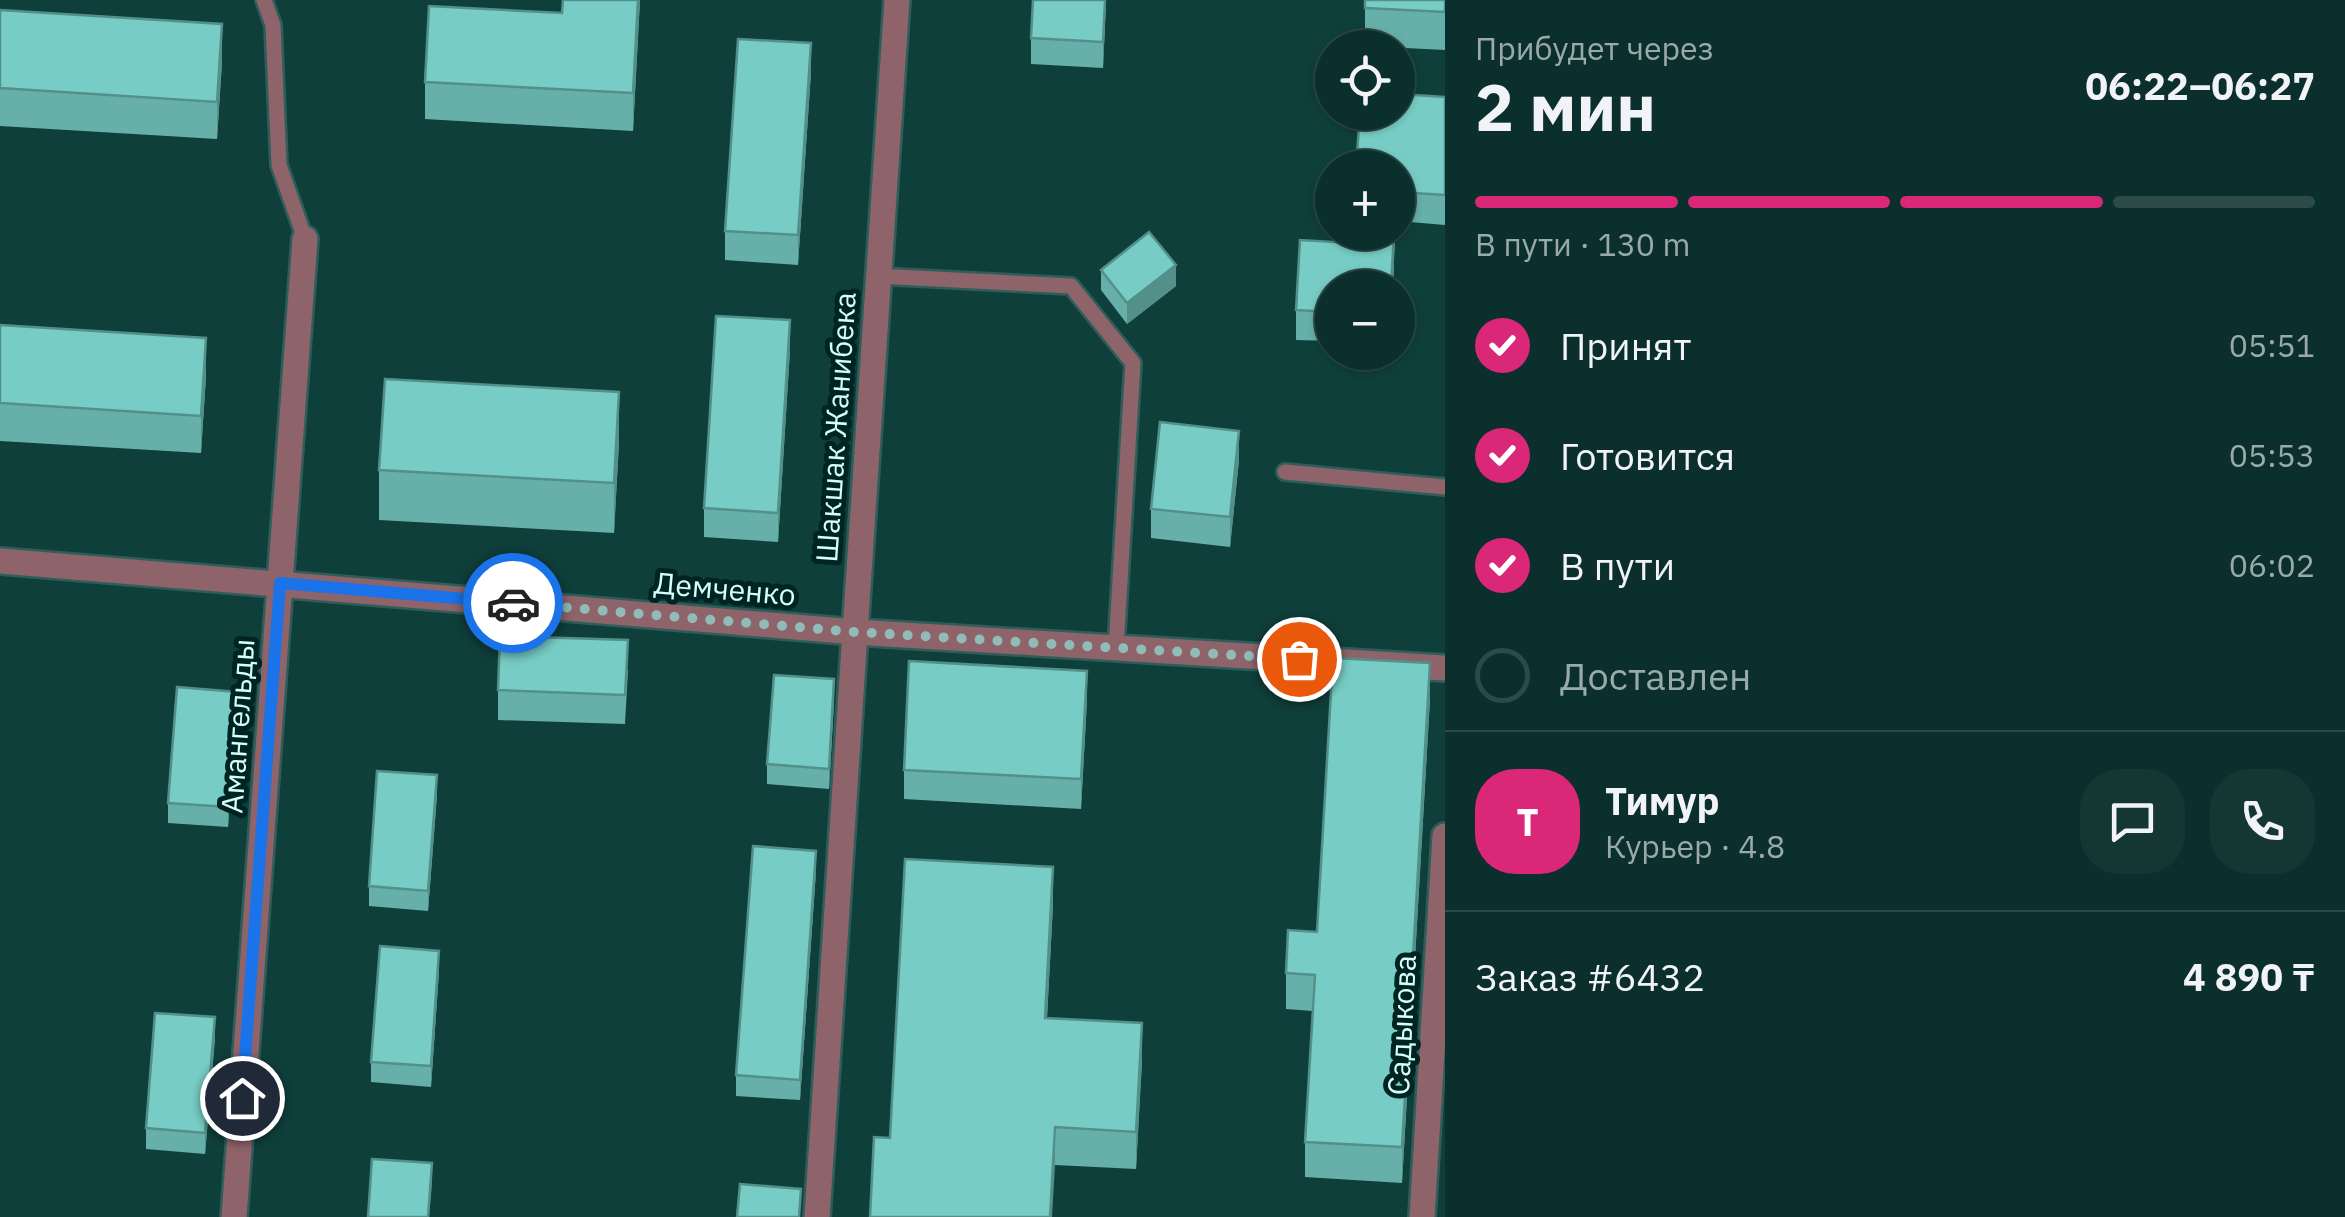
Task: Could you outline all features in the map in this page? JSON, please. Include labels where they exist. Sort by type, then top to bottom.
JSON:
[{"type":"street","name":"Шакшак Жанибека","points":[[817,1217],[897,0]]},
{"type":"street","name":"Амангельды","points":[[234,1217],[305,239]]},
{"type":"street","name":"Демченко","points":[[0,561],[855,632],[1445,668]]},
{"type":"street","name":"Садыкова","points":[[1422,1217],[1445,836]]},
{"type":"lane","points":[[264,0],[273,25],[279,165],[305,239]]},
{"type":"lane","points":[[878,276],[1071,286],[1133,363],[1116,648]]},
{"type":"lane","points":[[1284,472],[1445,486]]},
{"type":"building","points":[[563,0],[638,0],[633,93],[425,82],[429,6],[562,13]]},
{"type":"building","points":[[1033,0],[1105,0],[1103,42],[1031,38]]},
{"type":"building","points":[[1365,0],[1445,0],[1445,12],[1365,8]]},
{"type":"building","points":[[0,10],[222,24],[217,102],[0,88]]},
{"type":"building","points":[[738,39],[811,43],[798,235],[725,231]]},
{"type":"building","points":[[1415,95],[1445,97],[1445,195],[1415,193],[1415,150],[1357,150],[1359,130],[1415,130]]},
{"type":"building","points":[[1149,232],[1176,265],[1127,303],[1101,270]]},
{"type":"building","points":[[1300,240],[1315,241],[1315,250],[1393,250],[1392,270],[1315,270],[1315,311],[1296,310]]},
{"type":"building","points":[[716,316],[790,320],[778,513],[704,508]]},
{"type":"building","points":[[0,325],[206,338],[201,416],[0,403]]},
{"type":"building","points":[[385,379],[619,392],[614,483],[379,470]]},
{"type":"building","points":[[1160,422],[1239,431],[1230,517],[1151,509]]},
{"type":"building","points":[[500,636],[628,640],[625,695],[498,690]]},
{"type":"building","points":[[1333,658],[1430,663],[1402,1147],[1305,1142],[1315,975],[1286,973],[1288,930],[1317,932]]},
{"type":"building","points":[[909,661],[1087,671],[1081,779],[904,770]]},
{"type":"building","points":[[774,675],[834,679],[829,769],[767,764]]},
{"type":"building","points":[[177,687],[237,692],[228,807],[168,803]]},
{"type":"building","points":[[377,771],[437,775],[428,891],[369,886]]},
{"type":"building","points":[[753,846],[816,851],[800,1080],[736,1075]]},
{"type":"building","points":[[905,859],[1053,867],[1045,1018],[1142,1023],[1136,1132],[1055,1127],[1050,1217],[870,1217],[874,1137],[890,1138]]},
{"type":"building","points":[[380,946],[439,951],[431,1066],[371,1062]]},
{"type":"building","points":[[155,1013],[215,1017],[205,1133],[146,1128]]},
{"type":"building","points":[[372,1159],[432,1163],[428,1217],[368,1217]]},
{"type":"building","points":[[740,1184],[801,1189],[799,1217],[737,1217]]},
{"type":"way so far","points":[[513,603],[855,632],[1299,659]]},
{"type":"route","points":[[242,1098],[280,583],[513,603]]}]
